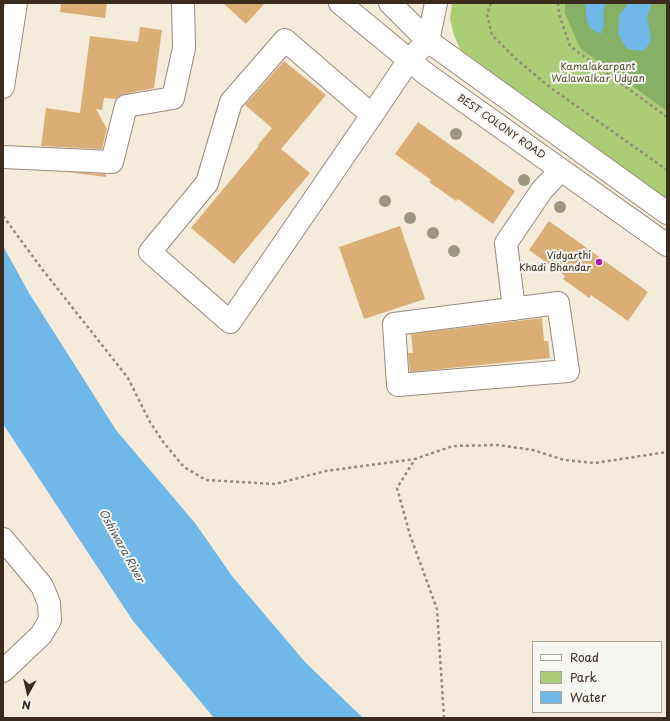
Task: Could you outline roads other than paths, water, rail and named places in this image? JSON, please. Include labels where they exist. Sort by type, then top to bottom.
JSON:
[{"type":"street","points":[[3,88],[16,3]]},
{"type":"street","points":[[3,157],[112,162],[126,106],[173,98],[184,48],[183,3]]},
{"type":"street","name":"BEST COLONY ROAD","points":[[340,3],[426,74],[667,245]]},
{"type":"street","points":[[390,3],[428,41],[667,214]]},
{"type":"street","points":[[372,115],[285,40],[231,102],[207,183],[150,252],[230,322],[372,115],[409,60],[428,41],[436,3]]},
{"type":"street","points":[[514,309],[506,243],[542,190],[561,170]]},
{"type":"street","points":[[558,303],[568,371],[398,385],[394,324],[514,309],[558,303]]},
{"type":"street","points":[[3,539],[42,586],[49,603],[50,620],[41,635],[3,671]]},
{"type":"water","points":[[585,3],[605,3],[603,15],[604,24],[601,34],[591,29],[587,21]]},
{"type":"water","points":[[629,3],[652,3],[647,17],[651,40],[643,51],[627,49],[618,33],[619,15]]},
{"type":"water","name":"Oshiwara River","points":[[3,246],[29,293],[116,430],[195,523],[232,576],[305,662],[363,718],[214,718],[133,621],[3,424]]},
{"type":"place","name":"Vidyarthi Khadi Bhandar","points":[[599,262]]},
{"type":"park label","name":"Kamalakarpant Walawalkar Udyan","points":[[598,72]]}]
